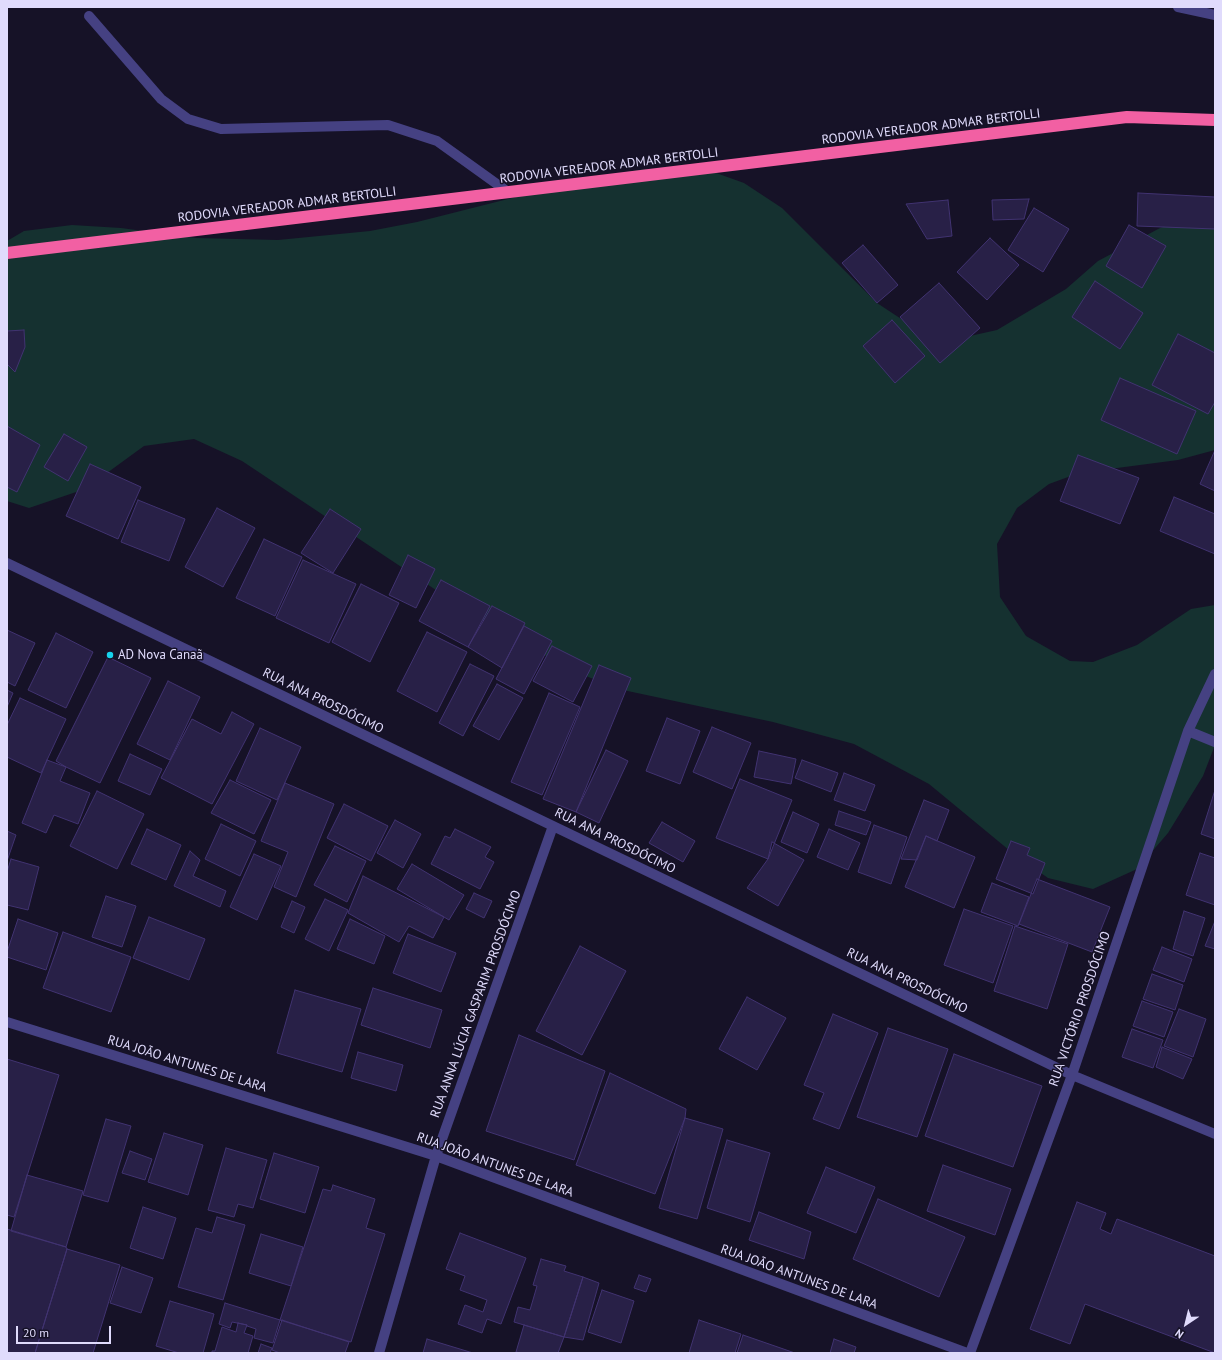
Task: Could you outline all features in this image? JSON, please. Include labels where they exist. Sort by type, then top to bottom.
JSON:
[{"type":"highway","name":"RODOVIA VEREADOR ADMAR BERTOLLI","points":[[7,253],[1127,117],[1215,120]]},
{"type":"street","points":[[1178,7],[1215,16]]},
{"type":"street","points":[[89,16],[161,98],[188,119],[221,129],[388,125],[437,142],[508,192]]},
{"type":"street","name":"RUA ANA PROSDÓCIMO","points":[[7,563],[1072,1074],[1215,1134]]},
{"type":"street","name":"RUA VICTÓRIO PROSDÓCIMO","points":[[969,1353],[1072,1074],[1188,731],[1215,674]]},
{"type":"street","points":[[1188,731],[1215,742]]},
{"type":"street","name":"RUA ANNA LÚCIA GASPARIM PROSDÓCIMO","points":[[379,1353],[436,1156],[553,826]]},
{"type":"street","name":"RUA JOÃO ANTUNES DE LARA","points":[[7,1022],[436,1156],[969,1353]]},
{"type":"green space","points":[[645,169],[705,169],[744,183],[782,208],[877,303],[921,332],[952,340],[997,330],[1066,289],[1098,261],[1160,228],[1190,218],[1215,217],[1215,450],[1178,460],[1079,473],[1049,484],[1017,508],[997,544],[1000,597],[1026,636],[1070,661],[1093,662],[1137,645],[1191,609],[1215,605],[1215,745],[1203,776],[1168,833],[1137,869],[1093,889],[1048,878],[1015,855],[929,784],[854,744],[773,722],[623,690],[575,672],[478,618],[242,461],[194,439],[144,446],[85,489],[29,508],[7,501],[7,241],[24,231],[72,225],[121,228],[196,238],[278,240],[370,231],[417,222],[595,177]]},
{"type":"building","points":[[1138,193],[1215,197],[1215,229],[1137,226]]},
{"type":"building","points":[[1029,199],[1024,219],[993,220],[992,200]]},
{"type":"building","points":[[948,200],[952,236],[927,239],[906,204]]},
{"type":"building","points":[[1034,208],[1069,229],[1043,272],[1008,250]]},
{"type":"building","points":[[1129,225],[1166,246],[1142,288],[1106,266]]},
{"type":"building","points":[[990,238],[1019,265],[987,300],[957,272]]},
{"type":"building","points":[[863,245],[898,285],[877,303],[842,263]]},
{"type":"building","points":[[1095,281],[1143,313],[1120,349],[1072,317]]},
{"type":"building","points":[[939,283],[980,328],[940,363],[900,317]]},
{"type":"building","points":[[892,320],[925,356],[895,383],[863,346]]},
{"type":"building","points":[[24,330],[25,347],[15,372],[7,364],[7,331]]},
{"type":"building","points":[[1178,334],[1215,353],[1215,402],[1208,414],[1152,385]]},
{"type":"building","points":[[1120,378],[1196,411],[1177,454],[1101,420]]},
{"type":"building","points":[[7,426],[40,445],[17,492],[7,487]]},
{"type":"building","points":[[64,434],[87,447],[68,481],[44,467]]},
{"type":"building","points":[[1215,450],[1215,491],[1200,484]]},
{"type":"building","points":[[1078,455],[1139,478],[1120,524],[1060,501]]},
{"type":"building","points":[[90,464],[141,487],[118,539],[66,516]]},
{"type":"building","points":[[1174,497],[1215,514],[1215,554],[1160,531]]},
{"type":"building","points":[[138,500],[185,519],[169,561],[121,542]]},
{"type":"building","points":[[217,508],[255,528],[223,587],[185,567]]},
{"type":"building","points":[[330,509],[361,529],[333,573],[301,553]]},
{"type":"building","points":[[264,539],[302,557],[275,616],[236,598]]},
{"type":"building","points":[[408,555],[435,569],[416,608],[389,595]]},
{"type":"building","points":[[303,560],[356,584],[329,643],[276,618]]},
{"type":"building","points":[[441,580],[490,606],[468,647],[419,621]]},
{"type":"building","points":[[361,584],[399,603],[370,662],[332,642]]},
{"type":"building","points":[[492,606],[525,623],[502,668],[468,647]]},
{"type":"building","points":[[524,626],[552,641],[524,694],[496,679]]},
{"type":"building","points":[[7,630],[35,643],[15,686],[7,682]]},
{"type":"building","points":[[427,632],[467,652],[437,712],[397,691]]},
{"type":"building","points":[[56,633],[93,652],[66,708],[28,690]]},
{"type":"building","points":[[552,646],[592,666],[573,702],[533,681]]},
{"type":"building","points":[[108,657],[151,678],[100,783],[56,761]]},
{"type":"building","points":[[470,664],[494,676],[463,736],[439,723]]},
{"type":"building","points":[[599,665],[631,678],[576,812],[543,799]]},
{"type":"building","points":[[168,681],[200,697],[170,760],[137,744]]},
{"type":"building","points":[[497,684],[523,698],[499,740],[473,726]]},
{"type":"building","points":[[7,690],[13,693],[7,707]]},
{"type":"building","points":[[549,693],[580,707],[542,795],[511,782]]},
{"type":"building","points":[[20,698],[66,719],[41,773],[7,757],[7,725]]},
{"type":"building","points":[[232,712],[254,724],[212,804],[161,778],[192,719],[221,734]]},
{"type":"building","points":[[667,718],[700,731],[680,784],[646,771]]},
{"type":"building","points":[[712,727],[751,743],[732,789],[693,772]]},
{"type":"building","points":[[260,728],[301,747],[277,800],[236,781]]},
{"type":"building","points":[[606,750],[628,761],[599,823],[576,812]]},
{"type":"building","points":[[759,751],[796,759],[791,784],[754,777]]},
{"type":"building","points":[[130,754],[162,769],[150,795],[118,781]]},
{"type":"building","points":[[47,760],[66,767],[60,781],[90,793],[78,824],[54,815],[46,833],[22,823]]},
{"type":"building","points":[[802,760],[838,773],[831,792],[795,778]]},
{"type":"building","points":[[844,773],[875,785],[865,811],[834,800]]},
{"type":"building","points":[[740,779],[792,800],[768,859],[716,838]]},
{"type":"building","points":[[230,780],[271,800],[254,834],[211,813]]},
{"type":"building","points":[[285,783],[334,804],[296,897],[274,887],[288,852],[261,841]]},
{"type":"building","points":[[1215,790],[1215,839],[1201,834]]},
{"type":"building","points":[[97,791],[144,814],[117,869],[70,846]]},
{"type":"building","points":[[924,800],[949,810],[937,841],[926,836],[917,860],[901,859]]},
{"type":"building","points":[[344,804],[388,826],[371,861],[327,838]]},
{"type":"building","points":[[839,811],[871,822],[866,835],[835,825]]},
{"type":"building","points":[[793,812],[819,824],[807,853],[781,842]]},
{"type":"building","points":[[395,820],[421,834],[403,868],[377,853]]},
{"type":"building","points":[[662,822],[695,841],[683,862],[649,843]]},
{"type":"building","points":[[221,824],[256,841],[240,876],[205,859]]},
{"type":"building","points":[[874,825],[907,837],[891,884],[858,872]]},
{"type":"building","points":[[147,829],[181,845],[166,880],[131,864]]},
{"type":"building","points":[[455,829],[491,847],[485,857],[494,862],[480,889],[431,864],[445,836],[450,838]]},
{"type":"building","points":[[829,829],[860,843],[848,870],[817,857]]},
{"type":"building","points":[[7,831],[16,835],[7,861]]},
{"type":"building","points":[[926,836],[975,857],[954,908],[905,887]]},
{"type":"building","points":[[1011,841],[1030,848],[1027,855],[1045,863],[1033,894],[996,879]]},
{"type":"building","points":[[772,842],[804,860],[778,906],[747,888],[768,859]]},
{"type":"building","points":[[335,846],[366,861],[347,902],[314,885]]},
{"type":"building","points":[[190,851],[200,860],[193,876],[226,891],[220,907],[174,886]]},
{"type":"building","points":[[1200,853],[1215,858],[1215,905],[1186,895]]},
{"type":"building","points":[[254,854],[281,866],[257,920],[230,907]]},
{"type":"building","points":[[11,859],[39,867],[28,910],[7,905],[7,872]]},
{"type":"building","points":[[412,864],[464,895],[449,920],[397,889]]},
{"type":"building","points":[[363,876],[444,917],[433,938],[409,926],[399,942],[348,913]]},
{"type":"building","points":[[1037,879],[1110,907],[1092,952],[1019,924]]},
{"type":"building","points":[[992,883],[1029,897],[1018,926],[981,912]]},
{"type":"building","points":[[474,893],[492,901],[484,918],[466,909]]},
{"type":"building","points":[[106,896],[136,906],[122,947],[92,937]]},
{"type":"building","points":[[325,899],[348,910],[329,951],[305,939]]},
{"type":"building","points":[[292,901],[305,907],[294,933],[281,927]]},
{"type":"building","points":[[964,909],[1013,926],[993,983],[944,965]]},
{"type":"building","points":[[1184,911],[1205,918],[1193,956],[1173,949]]},
{"type":"building","points":[[149,917],[205,939],[189,980],[133,958]]},
{"type":"building","points":[[18,919],[58,933],[46,970],[7,957],[7,952]]},
{"type":"building","points":[[350,919],[385,936],[374,964],[337,949]]},
{"type":"building","points":[[1215,921],[1215,949],[1205,946]]},
{"type":"building","points":[[1015,926],[1068,944],[1047,1009],[994,991]]},
{"type":"building","points":[[63,932],[131,957],[111,1012],[43,988]]},
{"type":"building","points":[[408,934],[456,953],[441,992],[393,973]]},
{"type":"building","points":[[580,946],[626,971],[582,1055],[536,1031]]},
{"type":"building","points":[[1162,947],[1192,959],[1184,982],[1153,970]]},
{"type":"building","points":[[1152,974],[1183,985],[1175,1010],[1143,999]]},
{"type":"building","points":[[373,988],[442,1010],[430,1048],[361,1025]]},
{"type":"building","points":[[295,990],[361,1009],[342,1072],[277,1053]]},
{"type":"building","points":[[747,997],[786,1018],[757,1070],[719,1049]]},
{"type":"building","points":[[1142,1001],[1173,1012],[1164,1037],[1133,1026]]},
{"type":"building","points":[[1179,1009],[1206,1019],[1193,1057],[1164,1046]]},
{"type":"building","points":[[833,1014],[878,1033],[839,1129],[813,1119],[824,1093],[804,1085]]},
{"type":"building","points":[[888,1028],[948,1049],[917,1137],[857,1117]]},
{"type":"building","points":[[1132,1029],[1163,1040],[1153,1068],[1122,1057]]},
{"type":"building","points":[[519,1035],[605,1071],[574,1160],[486,1131]]},
{"type":"building","points":[[1162,1047],[1192,1059],[1183,1079],[1156,1067]]},
{"type":"building","points":[[358,1052],[403,1065],[396,1091],[351,1078]]},
{"type":"building","points":[[954,1054],[1042,1086],[1013,1167],[925,1136]]},
{"type":"building","points":[[7,1059],[59,1075],[14,1217],[7,1215]]},
{"type":"building","points":[[610,1073],[686,1109],[685,1118],[655,1194],[576,1165]]},
{"type":"building","points":[[685,1118],[723,1129],[697,1219],[659,1208]]},
{"type":"building","points":[[106,1119],[131,1126],[108,1202],[83,1195]]},
{"type":"building","points":[[164,1133],[203,1145],[188,1195],[148,1182]]},
{"type":"building","points":[[727,1140],[770,1153],[750,1222],[707,1208]]},
{"type":"building","points":[[226,1148],[267,1160],[253,1208],[238,1204],[234,1217],[208,1210]]},
{"type":"building","points":[[130,1151],[152,1159],[145,1180],[122,1173]]},
{"type":"building","points":[[274,1153],[319,1167],[305,1213],[260,1199]]},
{"type":"building","points":[[943,1165],[1011,1189],[995,1235],[927,1211]]},
{"type":"building","points":[[826,1167],[875,1187],[856,1233],[807,1213]]},
{"type":"building","points":[[27,1175],[83,1191],[66,1247],[11,1231]]},
{"type":"building","points":[[333,1185],[375,1199],[366,1228],[385,1234],[351,1342],[280,1320],[323,1189],[331,1191]]},
{"type":"building","points":[[878,1199],[965,1237],[939,1297],[853,1259]]},
{"type":"building","points":[[1077,1202],[1106,1213],[1100,1229],[1111,1234],[1117,1219],[1215,1256],[1215,1353],[1085,1304],[1070,1344],[1030,1329]]},
{"type":"building","points":[[143,1207],[176,1218],[163,1259],[130,1248]]},
{"type":"building","points":[[759,1212],[811,1232],[804,1259],[749,1240]]},
{"type":"building","points":[[217,1217],[245,1225],[223,1300],[178,1287],[196,1228],[212,1233]]},
{"type":"building","points":[[7,1229],[66,1247],[67,1249],[35,1353],[7,1353]]},
{"type":"building","points":[[460,1233],[526,1258],[501,1324],[487,1319],[482,1333],[458,1324],[465,1305],[483,1312],[487,1300],[460,1290],[465,1276],[446,1269]]},
{"type":"building","points":[[261,1234],[303,1247],[291,1286],[249,1273]]},
{"type":"building","points":[[67,1249],[120,1265],[93,1353],[35,1353]]},
{"type":"building","points":[[541,1259],[566,1266],[564,1271],[583,1277],[564,1337],[514,1322],[518,1307],[530,1310],[537,1286],[533,1285]]},
{"type":"building","points":[[122,1267],[153,1278],[141,1313],[110,1303]]},
{"type":"building","points":[[639,1275],[651,1279],[646,1292],[634,1288]]},
{"type":"building","points":[[583,1277],[599,1283],[583,1340],[564,1337]]},
{"type":"building","points":[[602,1290],[634,1301],[621,1343],[588,1332]]},
{"type":"building","points":[[170,1301],[214,1314],[203,1353],[179,1353],[156,1346]]},
{"type":"building","points":[[225,1303],[280,1320],[273,1343],[254,1338],[256,1329],[247,1325],[232,1322],[230,1328],[219,1324]]},
{"type":"building","points":[[282,1320],[349,1342],[345,1353],[280,1353],[272,1350]]},
{"type":"building","points":[[699,1320],[741,1334],[735,1353],[689,1353]]},
{"type":"building","points":[[238,1323],[247,1325],[244,1333],[253,1336],[248,1353],[212,1353],[212,1351],[215,1351],[222,1327],[236,1332]]},
{"type":"building","points":[[524,1325],[564,1337],[558,1353],[516,1352]]},
{"type":"building","points":[[743,1335],[795,1353],[737,1353]]},
{"type":"building","points":[[427,1339],[473,1353],[423,1353]]},
{"type":"building","points":[[834,1339],[856,1347],[854,1353],[830,1353]]},
{"type":"building","points":[[261,1344],[272,1348],[270,1353],[258,1353]]},
{"type":"place","name":"AD Nova Canaã","points":[[110,655]]}]
